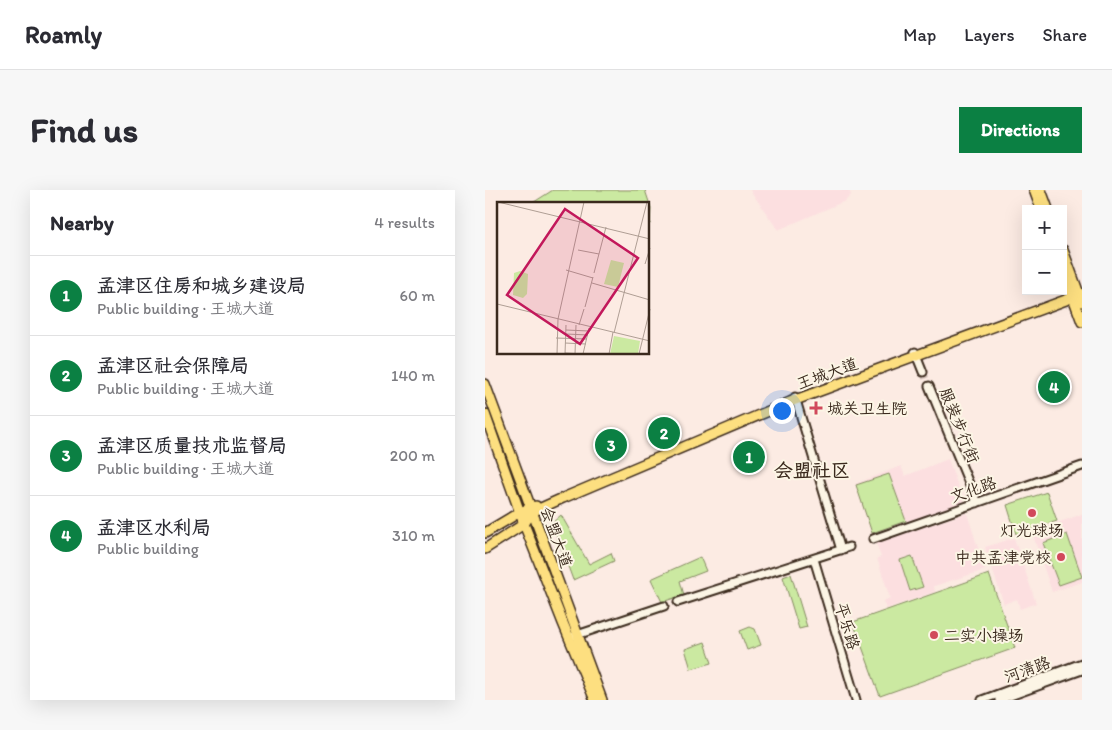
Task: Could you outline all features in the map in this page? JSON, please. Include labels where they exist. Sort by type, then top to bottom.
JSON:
[{"type":"main road","points":[[1034,190],[1040,205]]},
{"type":"main road","points":[[1041,190],[1047,205]]},
{"type":"main road","points":[[1067,262],[1078,295],[1082,322]]},
{"type":"main road","points":[[1067,277],[1078,295]]},
{"type":"main road","name":"王城大道","points":[[485,533],[520,512],[531,510],[795,398],[915,352],[1078,295]]},
{"type":"main road","name":"王城大道","points":[[795,398],[1078,295]]},
{"type":"main road","name":"会盟大道","points":[[485,384],[531,510],[595,700]]},
{"type":"main road","name":"会盟大道","points":[[485,414],[520,512],[602,700]]},
{"type":"main road","points":[[485,549],[525,524],[531,510]]},
{"type":"street","name":"服装步行街","points":[[915,352],[923,372]]},
{"type":"street","name":"服装步行街","points":[[929,386],[977,503]]},
{"type":"street","points":[[795,398],[841,550]]},
{"type":"street","name":"文化路","points":[[873,539],[1082,466]]},
{"type":"street","points":[[678,602],[814,560],[849,547]]},
{"type":"street","name":"平乐路","points":[[814,560],[856,700]]},
{"type":"street","points":[[573,636],[664,606]]},
{"type":"street","name":"河清路","points":[[982,700],[1082,663]]},
{"type":"street","name":"河清路","points":[[999,700],[1082,670]]},
{"type":"shaded area","points":[[750,190],[849,190],[851,195],[845,201],[778,230]]},
{"type":"shaded area","points":[[948,459],[965,505],[872,535],[855,484],[901,466],[905,476]]},
{"type":"shaded area","points":[[967,513],[985,570],[934,586],[935,592],[886,609],[883,601],[890,598],[877,558],[881,557],[876,543]]},
{"type":"shaded area","name":"中共孟津党校","points":[[1082,514],[1082,582],[1052,592],[1032,532]]},
{"type":"shaded area","points":[[1014,538],[1036,603],[1020,609],[1017,599],[1004,604],[985,547]]},
{"type":"green space","points":[[553,190],[645,190],[649,202],[534,202]]},
{"type":"green space","points":[[889,474],[906,521],[872,533],[856,485]]},
{"type":"green space","name":"灯光球场","points":[[1047,492],[1057,521],[1016,534],[1007,505]]},
{"type":"green space","points":[[561,515],[589,564],[611,553],[614,561],[573,580],[552,523]]},
{"type":"green space","points":[[1067,534],[1082,577],[1059,585],[1043,543]]},
{"type":"green space","points":[[912,556],[923,587],[910,591],[900,560]]},
{"type":"green space","points":[[700,557],[706,571],[680,581],[684,595],[662,602],[651,579]]},
{"type":"green space","points":[[791,574],[807,627],[799,629],[783,577]]},
{"type":"green space","name":"二实小操场","points":[[989,574],[1015,648],[880,696],[853,622]]},
{"type":"green space","points":[[750,627],[755,629],[761,645],[747,650],[740,631]]},
{"type":"green space","points":[[705,642],[712,663],[691,669],[685,649]]},
{"type":"tunnel","points":[[923,372],[929,386]]},
{"type":"place","name":"孟津区水利局","points":[[1054,387]]},
{"type":"place","name":"城关卫生院","points":[[816,408]]},
{"type":"place","name":"孟津区社会保障局","points":[[664,433]]},
{"type":"place","name":"孟津区质量技术监督局","points":[[611,445]]},
{"type":"place","name":"孟津区住房和城乡建设局","points":[[749,457]]},
{"type":"place","name":"灯光球场","points":[[1032,513]]},
{"type":"place","name":"中共孟津党校","points":[[1061,557]]},
{"type":"place","name":"二实小操场","points":[[934,635]]},
{"type":"district","name":"会盟社区","points":[[812,470]]}]
